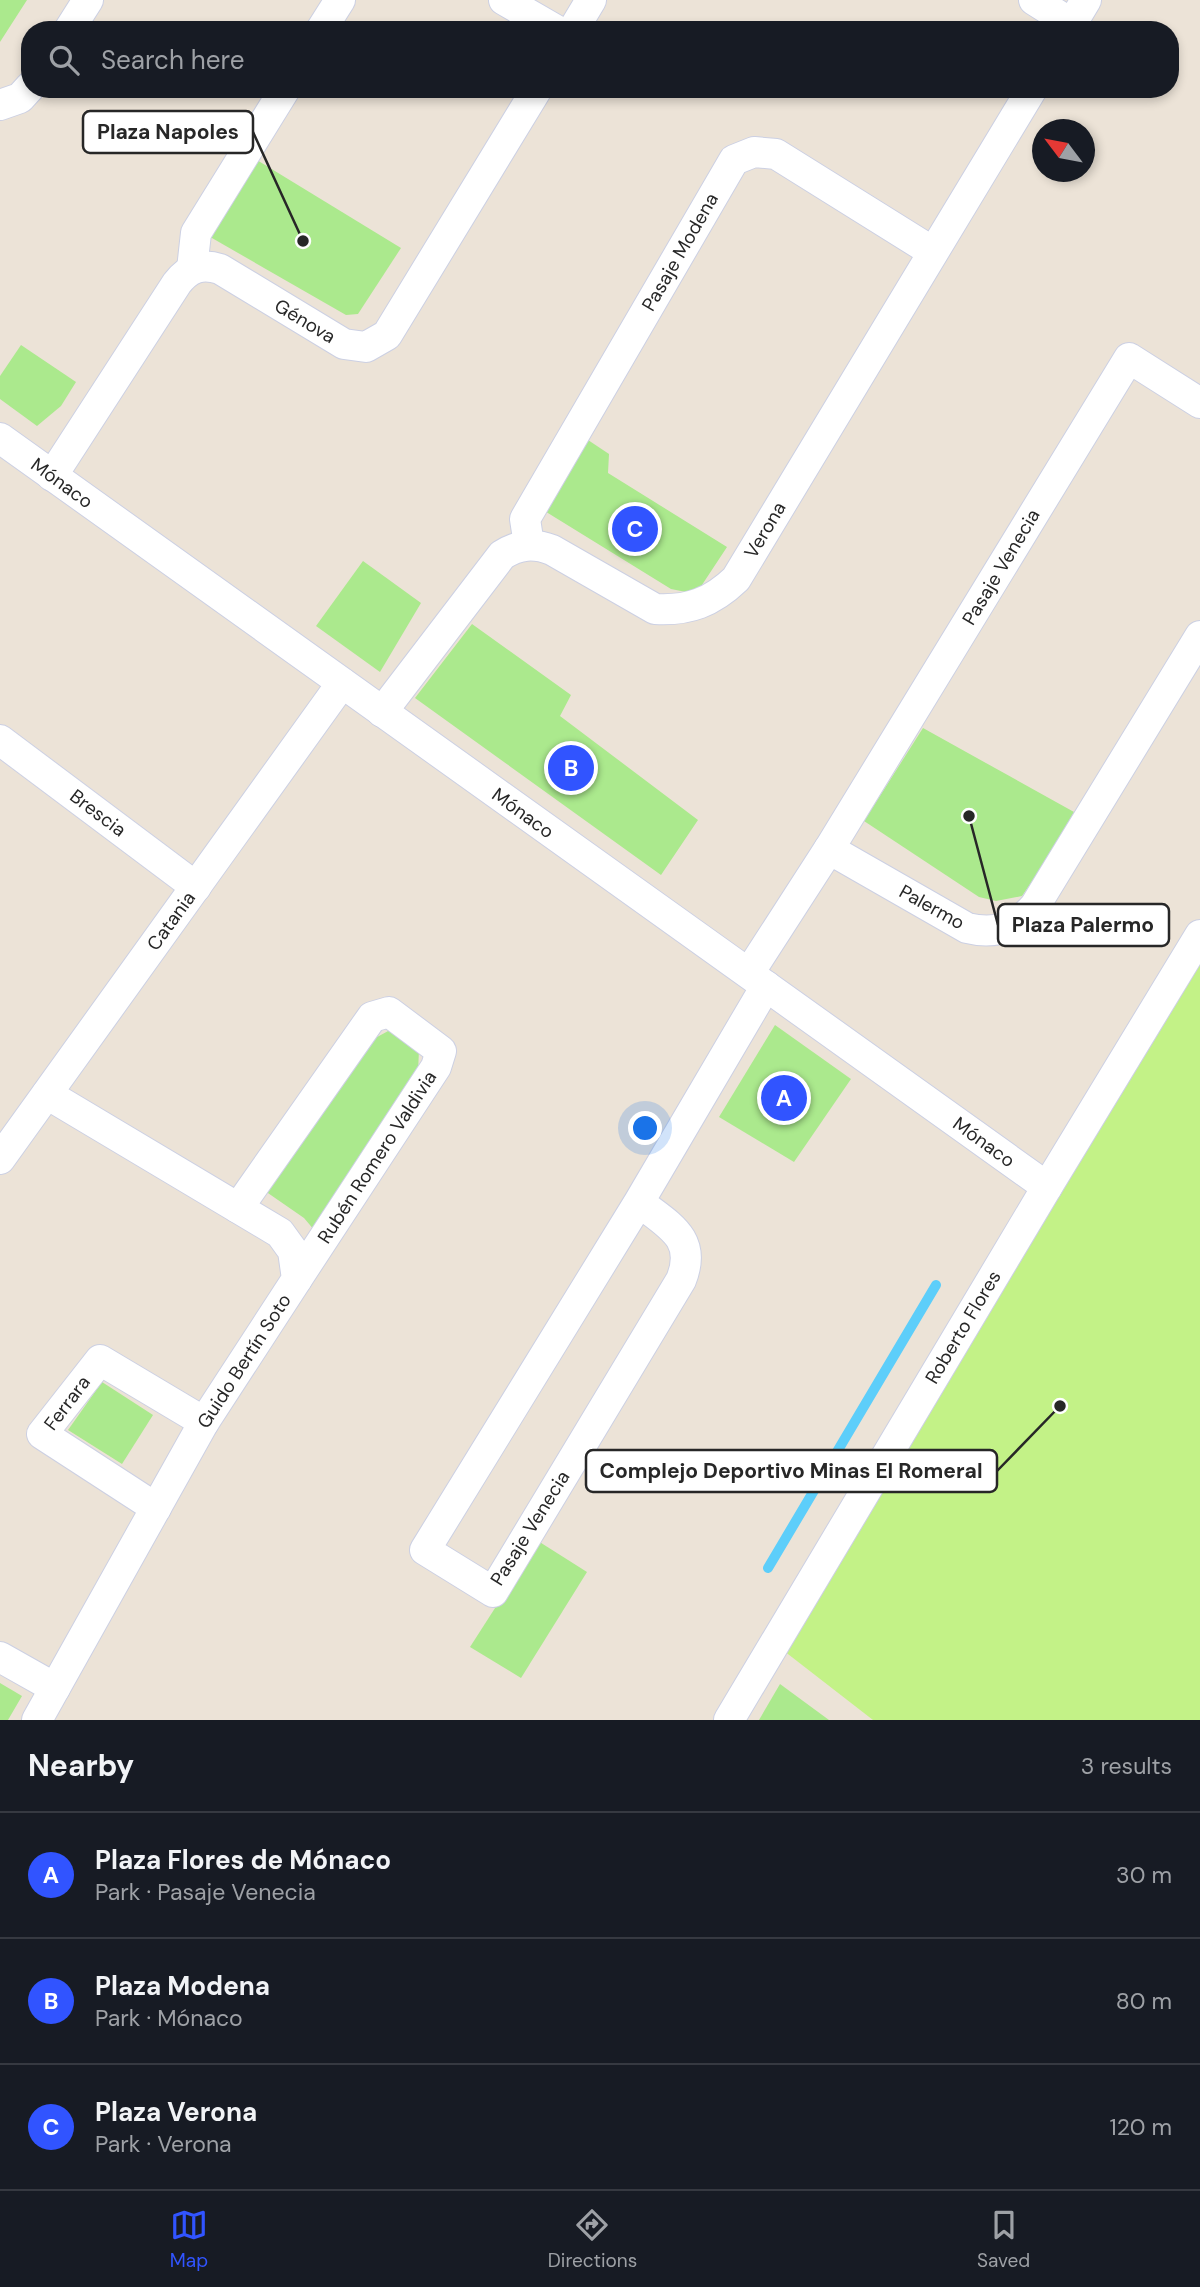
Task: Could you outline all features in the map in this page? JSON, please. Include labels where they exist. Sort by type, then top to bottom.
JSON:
[{"type":"street","points":[[75,21],[88,0]]},
{"type":"street","points":[[327,21],[340,0]]},
{"type":"street","points":[[504,0],[540,21]]},
{"type":"street","points":[[578,21],[591,0]]},
{"type":"street","points":[[1034,0],[1075,18]]},
{"type":"street","points":[[0,104],[21,98]]},
{"type":"street","points":[[52,476],[177,283],[192,269],[197,233],[280,98]]},
{"type":"street","name":"Génova","points":[[192,269],[201,266],[220,268],[344,344],[354,347],[377,343],[387,335],[532,98]]},
{"type":"street","name":"Verona","points":[[529,545],[552,551],[655,608],[690,608],[723,592],[736,579],[1027,98]]},
{"type":"street","name":"Pasaje Modena","points":[[529,545],[525,519],[734,160],[754,152],[776,154],[933,253]]},
{"type":"street","name":"Pasaje Venecia","points":[[829,849],[1129,358],[1200,403]]},
{"type":"street","name":"Mónaco","points":[[0,438],[1046,1187]]},
{"type":"street","points":[[383,712],[502,555],[519,546],[529,545]]},
{"type":"street","name":"Palermo","points":[[829,849],[967,928],[981,932],[1012,926],[1025,918],[1035,906],[1200,636]]},
{"type":"street","name":"Catania","points":[[0,1159],[342,683]]},
{"type":"street","name":"Brescia","points":[[0,740],[196,887]]},
{"type":"street","points":[[757,980],[829,849]]},
{"type":"street","name":"Roberto Flores","points":[[729,1720],[1046,1187],[1200,935]]},
{"type":"street","name":"Pasaje Venecia","points":[[639,1202],[681,1237],[687,1255],[686,1268],[493,1592],[425,1550],[639,1202],[757,980]]},
{"type":"street","name":"Rubén Romero Valdivia","points":[[238,1208],[372,1017],[388,1012],[440,1051],[436,1067],[297,1279]]},
{"type":"street","name":"Guido Bertín Soto","points":[[37,1720],[204,1422],[297,1279],[293,1251],[280,1233],[47,1094]]},
{"type":"street","name":"Ferrara","points":[[156,1508],[42,1434],[100,1360],[204,1422]]},
{"type":"street","points":[[0,1657],[55,1688]]},
{"type":"green space","points":[[0,0],[27,0],[0,42]]},
{"type":"green space","points":[[252,157],[401,248],[358,314],[346,315],[205,234]]},
{"type":"green space","points":[[21,345],[76,382],[61,406],[37,426],[0,399],[0,376]]},
{"type":"green space","points":[[585,438],[609,454],[608,473],[727,547],[696,594],[671,589],[543,510]]},
{"type":"green space","points":[[363,561],[421,603],[380,672],[316,626]]},
{"type":"green space","points":[[472,624],[571,695],[560,716],[698,820],[661,875],[415,698]]},
{"type":"green space","points":[[923,728],[1074,812],[1022,896],[996,901],[979,897],[864,821]]},
{"type":"green space","points":[[1200,953],[1200,1720],[873,1720],[775,1644]]},
{"type":"green space","points":[[775,1025],[851,1079],[794,1162],[719,1117]]},
{"type":"green space","points":[[390,1030],[419,1049],[418,1073],[315,1231],[304,1218],[265,1191],[368,1042]]},
{"type":"green space","points":[[102,1382],[153,1415],[122,1464],[68,1430]]},
{"type":"green space","points":[[538,1541],[587,1572],[521,1678],[470,1647]]},
{"type":"green space","points":[[0,1683],[22,1696],[8,1720],[0,1720]]},
{"type":"green space","points":[[780,1684],[829,1720],[759,1720]]},
{"type":"waterway","points":[[768,1568],[936,1285]]},
{"type":"place","name":"Plaza Napoles","points":[[303,241]]},
{"type":"place","name":"Plaza Verona","points":[[635,529]]},
{"type":"place","name":"Plaza Modena","points":[[571,768]]},
{"type":"place","name":"Plaza Palermo","points":[[969,816]]},
{"type":"place","name":"Plaza Flores de Mónaco","points":[[784,1098]]},
{"type":"place","name":"Complejo Deportivo Minas El Romeral","points":[[1060,1406]]}]
